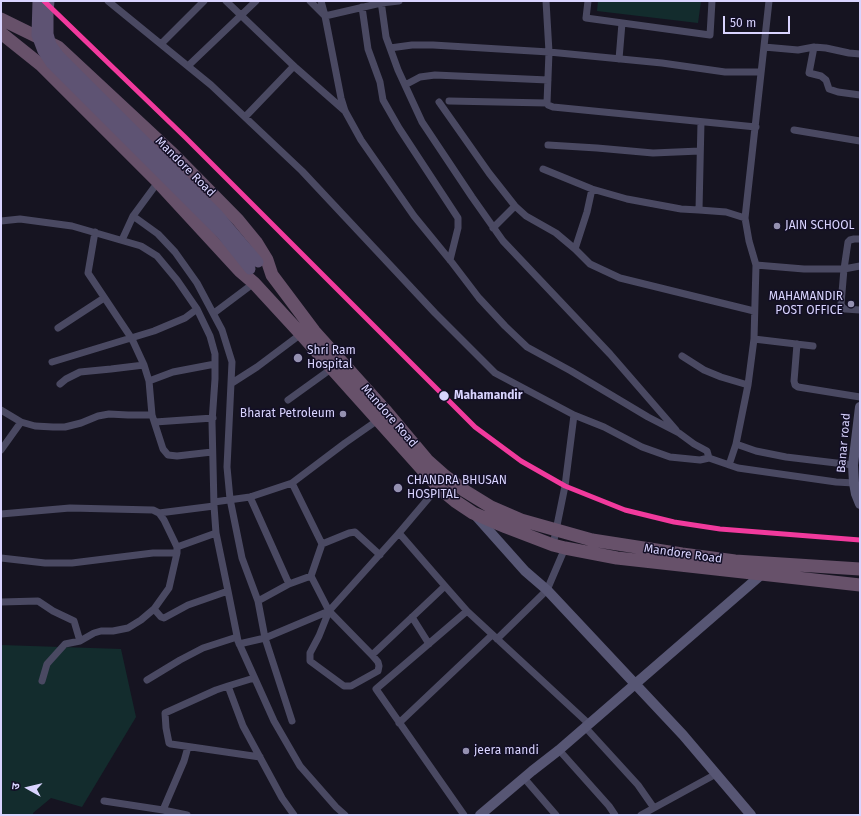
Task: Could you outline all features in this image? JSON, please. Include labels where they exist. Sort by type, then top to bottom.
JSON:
[{"type":"highway","name":"Mandore Road","points":[[1,19],[58,48],[173,154],[232,214],[256,242],[267,260],[272,276],[314,331],[385,410],[427,460],[465,491],[491,507],[521,520],[592,540],[690,555],[782,565],[860,569]]},
{"type":"highway","name":"Mandore Road","points":[[1,33],[41,65],[158,182],[240,271],[254,283],[301,334],[438,487],[455,501],[473,512],[506,527],[559,546],[617,558],[860,585]]},
{"type":"main road","points":[[38,1],[37,35],[43,51],[51,63],[254,266],[218,215],[59,56],[51,45],[48,34],[48,12],[50,1]]},
{"type":"street","points":[[108,1],[211,85],[302,170],[435,313],[495,373],[574,415],[604,427],[642,447],[670,457],[695,460],[709,458],[729,466],[836,482],[854,483]]},
{"type":"street","points":[[161,44],[204,1]]},
{"type":"street","points":[[226,1],[294,66],[345,111]]},
{"type":"street","points":[[188,66],[256,1]]},
{"type":"street","points":[[310,1],[325,16]]},
{"type":"street","points":[[321,1],[338,86],[345,111],[361,140],[405,203],[479,298],[527,347],[571,371],[648,417],[679,433],[707,451],[709,458]]},
{"type":"street","points":[[325,16],[381,2],[399,1]]},
{"type":"street","points":[[546,1],[549,52],[547,103]]},
{"type":"street","points":[[588,1],[586,18],[710,34],[712,1]]},
{"type":"street","points":[[729,466],[736,444],[748,385],[754,339],[756,265],[748,241],[745,218],[769,1]]},
{"type":"street","points":[[381,2],[386,37],[405,85],[422,122],[493,228],[503,241],[610,354],[679,433]]},
{"type":"street","points":[[362,7],[368,49],[380,82],[383,100],[399,128],[458,218],[458,228],[450,260]]},
{"type":"street","points":[[619,59],[622,23]]},
{"type":"street","points":[[390,48],[412,45],[433,45],[549,52],[662,63],[725,72],[761,72]]},
{"type":"street","points":[[764,47],[798,50],[814,46],[860,54]]},
{"type":"street","points":[[814,46],[809,73],[821,76],[826,80],[829,89],[838,92],[860,95]]},
{"type":"street","points":[[244,117],[294,66]]},
{"type":"street","points":[[405,85],[420,77],[435,75],[548,80]]},
{"type":"street","points":[[450,101],[547,103],[553,107],[756,127]]},
{"type":"street","points":[[439,102],[489,173],[515,206],[526,216],[556,233],[590,264],[620,278],[754,311]]},
{"type":"street","points":[[699,210],[701,122]]},
{"type":"street","points":[[794,130],[860,141]]},
{"type":"street","points":[[548,145],[653,153],[700,151]]},
{"type":"street","points":[[543,169],[592,189],[634,200],[681,209],[726,212],[745,218]]},
{"type":"street","points":[[122,240],[133,216],[158,182]]},
{"type":"street","points":[[575,249],[587,212],[592,189]]},
{"type":"street","points":[[493,228],[515,206]]},
{"type":"street","points":[[133,216],[158,234],[175,252],[197,283],[222,330],[232,362],[227,468],[230,499],[242,558],[258,601],[265,638],[292,721]]},
{"type":"street","points":[[1,221],[20,219],[72,226],[141,246],[157,256],[177,280],[197,309],[210,336],[215,354],[212,452],[216,533],[238,640],[274,721],[300,766],[336,807],[345,815]]},
{"type":"street","points":[[95,232],[88,273],[132,339],[144,365],[149,381],[154,418],[163,449],[168,455],[177,456],[212,452]]},
{"type":"street","points":[[860,239],[854,239],[848,242],[841,304],[845,309],[860,310]]},
{"type":"street","points":[[756,265],[804,269],[844,269],[860,266]]},
{"type":"street","points":[[214,313],[254,283]]},
{"type":"street","points":[[58,328],[104,298]]},
{"type":"street","points":[[52,362],[132,339],[154,331],[185,318],[197,309]]},
{"type":"street","points":[[232,383],[257,367],[301,334]]},
{"type":"street","points":[[754,339],[813,346]]},
{"type":"street","points":[[797,344],[795,385],[798,387],[860,397]]},
{"type":"street","points":[[682,356],[704,370],[721,378],[748,385]]},
{"type":"street","points":[[149,381],[172,372],[215,364]]},
{"type":"street","points":[[60,384],[66,379],[80,372],[144,365]]},
{"type":"street","points":[[288,400],[331,369]]},
{"type":"street","name":"Banar road","points":[[860,407],[853,465],[854,483],[860,504]]},
{"type":"street","points":[[1,410],[21,422],[35,426],[53,427],[65,426],[109,414],[154,418],[213,418]]},
{"type":"street","points":[[399,723],[547,590],[559,546],[556,530],[565,486],[574,415]]},
{"type":"street","points":[[1,514],[70,508],[149,510],[159,513],[214,504],[230,499],[250,497],[292,483],[378,420]]},
{"type":"street","points":[[1,450],[21,422]]},
{"type":"street","points":[[736,444],[756,451],[786,457],[853,465]]},
{"type":"street","points":[[292,483],[322,544],[311,576],[329,610],[378,662],[378,671],[351,686],[344,686],[310,661],[310,653],[319,636],[329,610],[380,555],[438,487]]},
{"type":"street","points":[[250,497],[289,584]]},
{"type":"street","points":[[473,512],[525,571],[547,590],[683,735],[749,814]]},
{"type":"street","points":[[42,681],[47,664],[65,644],[80,641],[94,633],[101,631],[113,631],[128,628],[141,620],[154,608],[169,588],[177,550],[164,520],[159,513]]},
{"type":"street","points":[[322,544],[355,532],[380,555]]},
{"type":"street","points":[[1,558],[45,563],[72,563],[177,550],[216,533]]},
{"type":"street","points":[[399,533],[467,612],[587,726],[638,785],[654,808]]},
{"type":"street","points":[[481,815],[587,726],[761,575]]},
{"type":"street","points":[[258,601],[289,584],[311,576]]},
{"type":"street","points":[[372,655],[445,586]]},
{"type":"street","points":[[154,608],[161,617],[164,618],[188,604],[228,591]]},
{"type":"street","points":[[1,602],[38,601],[53,611],[74,621],[80,641]]},
{"type":"street","points":[[147,680],[203,648],[238,640],[265,638],[329,610]]},
{"type":"street","points":[[464,815],[376,689],[467,612]]},
{"type":"street","points":[[412,617],[429,644]]},
{"type":"street","points":[[254,678],[216,690],[165,713],[165,717],[169,743],[173,745],[260,757]]},
{"type":"street","points":[[228,686],[243,726],[282,798],[294,815]]},
{"type":"street","points":[[163,810],[184,761],[188,747]]},
{"type":"street","points":[[559,750],[609,806],[615,815]]},
{"type":"street","points":[[641,815],[716,774]]},
{"type":"street","points":[[524,778],[556,815]]},
{"type":"street","points":[[104,801],[187,815]]},
{"type":"green space","points":[[598,1],[701,1],[698,23],[597,11]]},
{"type":"green space","points":[[1,645],[121,649],[136,717],[82,807],[51,798],[33,813],[33,815],[1,815]]},
{"type":"transit line","points":[[44,1],[185,137],[475,427],[521,461],[565,486],[625,510],[674,522],[720,529],[860,540]]},
{"type":"place","name":"JAIN SCHOOL","points":[[777,226]]},
{"type":"place","name":"MAHAMANDIR POST OFFICE","points":[[851,304]]},
{"type":"place","name":"Shri Ram Hospital","points":[[298,358]]},
{"type":"place","name":"Mahamandir","points":[[444,396]]},
{"type":"place","name":"Bharat Petroleum","points":[[343,414]]},
{"type":"place","name":"CHANDRA BHUSAN HOSPITAL","points":[[398,488]]},
{"type":"place","name":"jeera mandi","points":[[466,751]]}]
